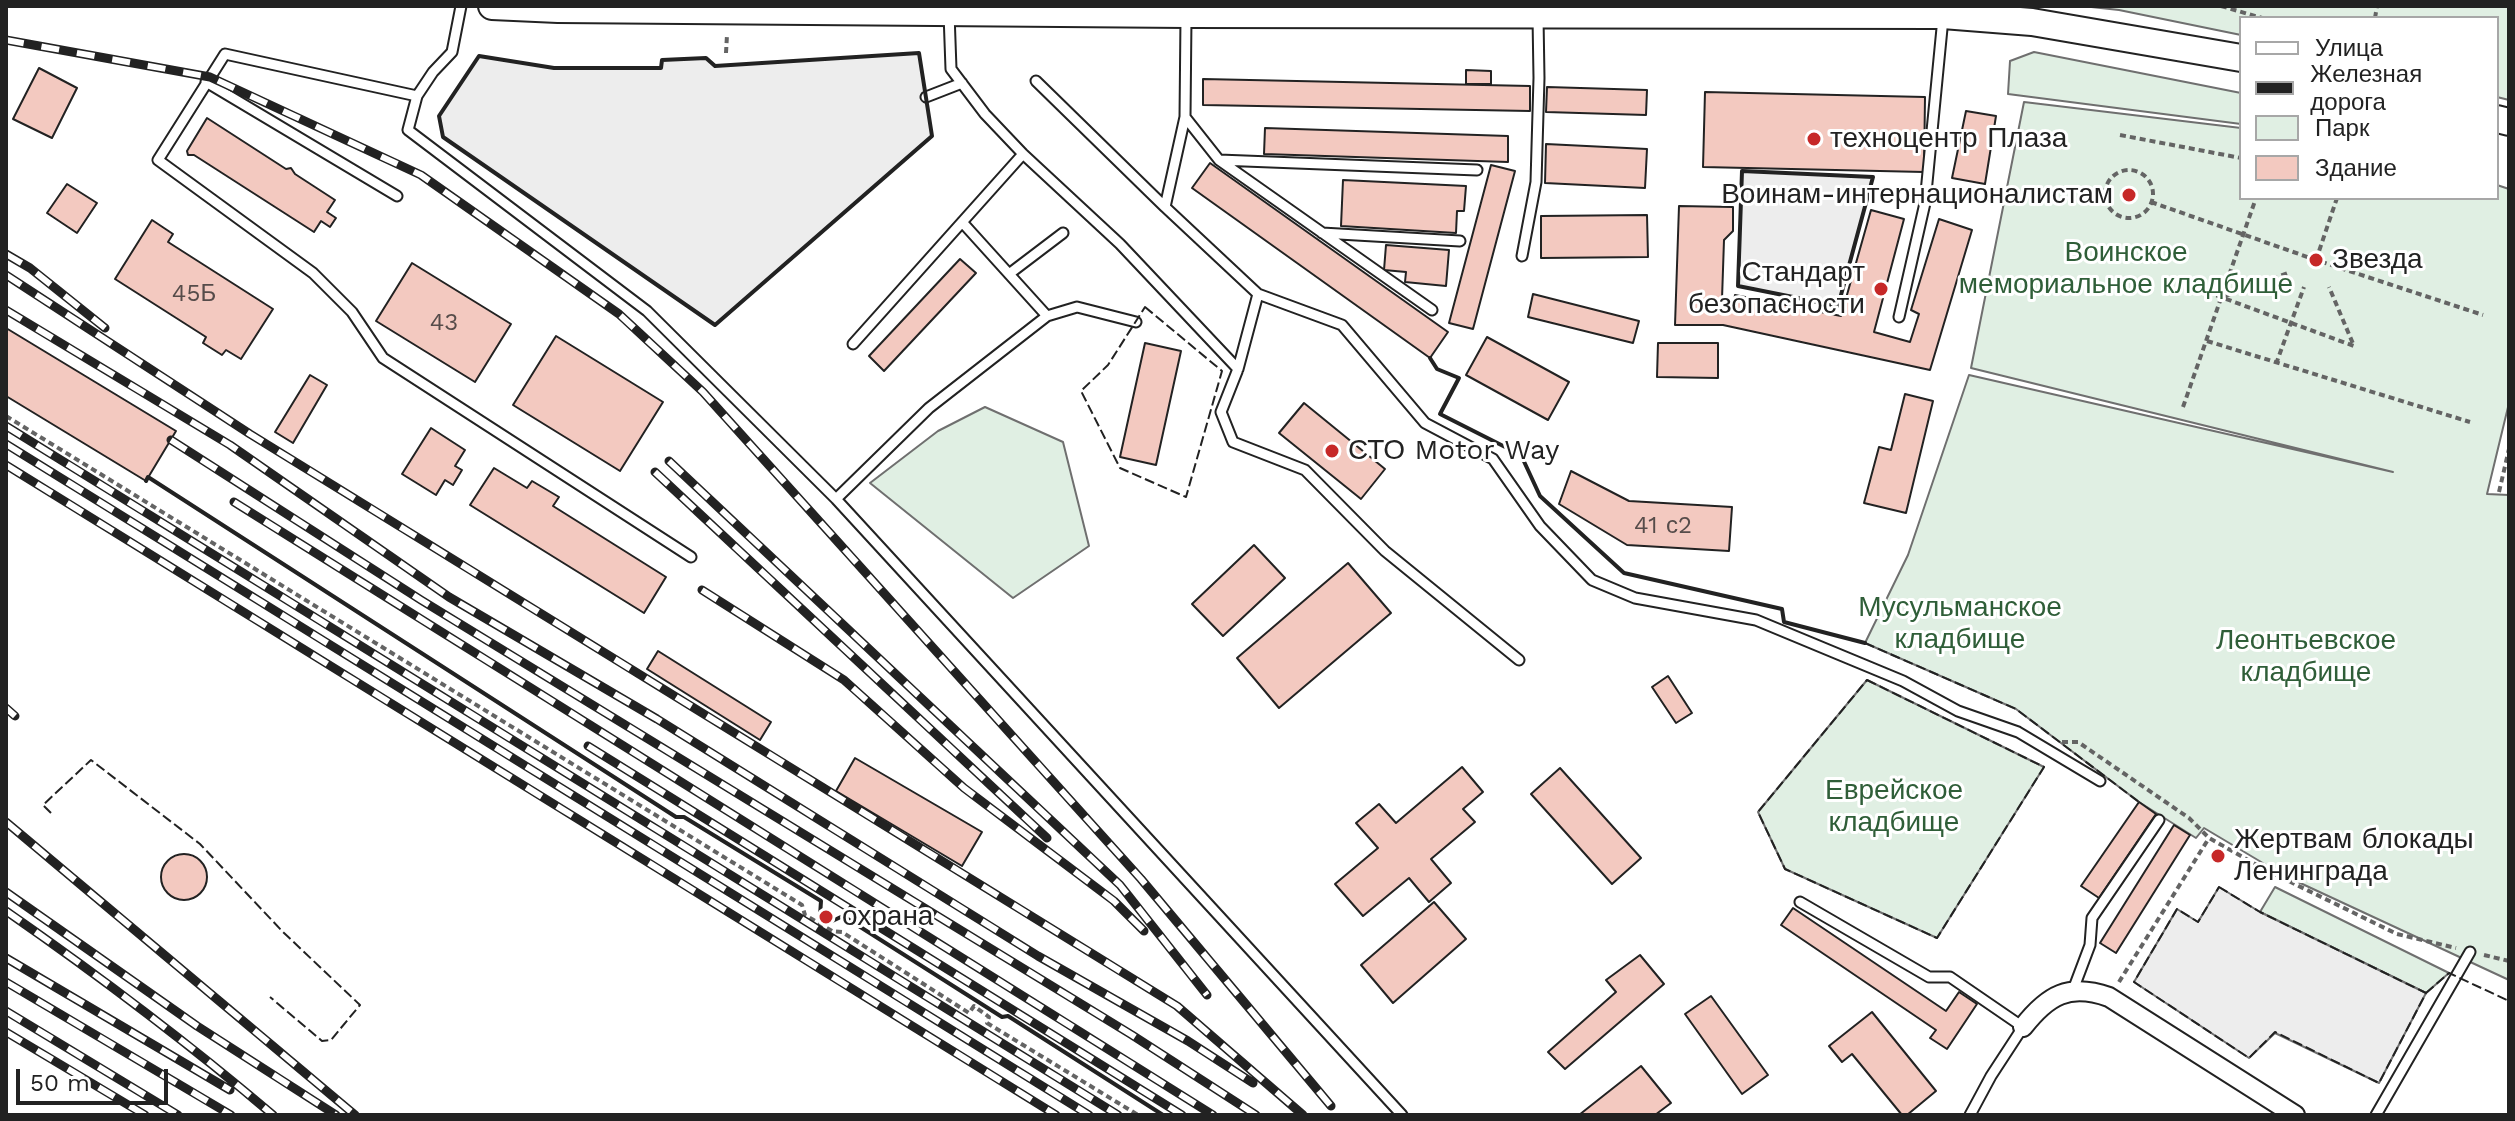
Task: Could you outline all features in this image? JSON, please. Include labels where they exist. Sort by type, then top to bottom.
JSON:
[{"type":"main road","points":[[492,6],[558,9],[1149,10],[1186,14],[1436,10],[1537,14],[1943,15],[2033,18],[2239,58]]},
{"type":"street","points":[[2023,1027],[2037,1010],[2058,995],[2073,990],[2089,990],[2109,997],[2295,1115]]},
{"type":"lane","points":[[461,6],[452,52],[433,72],[417,96],[408,130],[647,311],[836,499],[1402,1115]]},
{"type":"lane","points":[[949,11],[951,69],[985,114],[1023,154],[1120,244],[1238,369]]},
{"type":"lane","points":[[1165,207],[1185,117],[1186,14]]},
{"type":"lane","points":[[1522,256],[1536,182],[1537,14]]},
{"type":"lane","points":[[1899,317],[1925,203],[1943,15]]},
{"type":"lane","points":[[417,96],[225,54],[158,160],[313,273],[352,312],[383,358],[691,557]]},
{"type":"lane","points":[[1036,81],[1258,294],[1342,325],[1425,423],[1493,459],[1540,526],[1592,580],[1635,598],[1756,620],[1903,681],[1958,711],[2018,732],[2100,781]]},
{"type":"lane","points":[[206,82],[397,196]]},
{"type":"lane","points":[[926,97],[962,83]]},
{"type":"lane","points":[[1185,117],[1219,160],[1432,310]]},
{"type":"lane","points":[[853,344],[1023,154]]},
{"type":"lane","points":[[1219,160],[1477,170]]},
{"type":"lane","points":[[962,222],[1047,316]]},
{"type":"lane","points":[[1009,274],[1063,233]]},
{"type":"lane","points":[[1322,233],[1460,241]]},
{"type":"lane","points":[[1258,294],[1238,369],[1221,412],[1233,442],[1305,470],[1385,551],[1519,660]]},
{"type":"lane","points":[[836,499],[929,408],[1047,316],[1077,307],[1136,322]]},
{"type":"lane","points":[[2073,990],[2090,945],[2092,918],[2159,820]]},
{"type":"lane","points":[[1800,902],[1929,977],[1950,977],[2023,1027],[1970,1115]]},
{"type":"lane","points":[[2376,1115],[2470,952]]},
{"type":"path","points":[[2221,6],[2255,16]]},
{"type":"path","points":[[726,35],[726,53]]},
{"type":"path","points":[[2120,135],[2239,158]]},
{"type":"path","points":[[2121,171],[2136,171],[2149,180],[2153,194],[2151,202],[2138,216],[2119,215],[2107,203],[2106,188],[2121,171]]},
{"type":"path","points":[[2183,407],[2255,200]]},
{"type":"path","points":[[2316,260],[2336,200]]},
{"type":"path","points":[[2151,202],[2483,315]]},
{"type":"path","points":[[2223,297],[2288,273]]},
{"type":"path","points":[[2276,364],[2304,287]]},
{"type":"path","points":[[2207,292],[2354,346],[2329,287]]},
{"type":"path","points":[[2207,341],[2470,422]]},
{"type":"path","points":[[6,416],[802,905],[805,915],[832,931],[842,932],[969,1013],[974,1006],[989,1017],[987,1023],[1138,1115]]},
{"type":"path","points":[[2499,492],[2509,449]]},
{"type":"path","points":[[2034,741],[2078,742],[2189,818],[2209,838],[2264,869],[2397,934],[2509,961]]},
{"type":"path","points":[[2109,997],[2209,838]]},
{"type":"green space","points":[[2082,6],[2509,6],[2509,100],[2499,98],[2499,16],[2239,16],[2239,35],[2119,10]]},
{"type":"green space","points":[[2034,52],[2239,93],[2239,124],[2008,94],[2010,61]]},
{"type":"green space","points":[[2024,102],[2239,128],[2239,200],[2499,200],[2499,186],[2509,189],[2509,403],[2487,494],[2509,495],[2509,980],[2283,875],[2204,828],[2196,838],[2139,802],[2016,709],[1865,643],[1908,555],[1969,375],[2393,472],[1971,368]]},
{"type":"green space","points":[[985,407],[1063,442],[1089,546],[1013,598],[870,483],[938,431]]},
{"type":"green space","name":"Еврейское кладбище","points":[[1867,680],[2044,767],[1937,938],[1785,869],[1758,812]]},
{"type":"green space","points":[[2275,887],[2449,973],[2426,993],[2260,912]]},
{"type":"shaded area","points":[[919,53],[932,136],[715,325],[443,137],[439,116],[479,56],[554,68],[661,68],[662,60],[706,58],[716,66]]},
{"type":"shaded area","points":[[1742,171],[1873,177],[1838,306],[1738,286]]},
{"type":"shaded area","points":[[2219,887],[2260,912],[2426,993],[2379,1083],[2275,1033],[2249,1058],[2134,982],[2177,909],[2198,922]]},
{"type":"building","points":[[39,68],[77,88],[52,138],[13,119]]},
{"type":"building","points":[[1466,70],[1491,71],[1491,84],[1466,84]]},
{"type":"building","points":[[1203,79],[1530,86],[1530,111],[1203,105]]},
{"type":"building","points":[[1547,87],[1647,90],[1646,115],[1546,112]]},
{"type":"building","name":"техноцентр Плаза","points":[[1705,92],[1925,97],[1924,172],[1703,167]]},
{"type":"building","points":[[1966,111],[1996,116],[1985,184],[1952,178]]},
{"type":"building","points":[[207,118],[286,169],[291,168],[295,174],[335,200],[327,212],[336,218],[330,227],[321,221],[314,232],[194,155],[188,155],[187,151]]},
{"type":"building","points":[[1265,128],[1508,136],[1508,162],[1264,154]]},
{"type":"building","points":[[1546,144],[1647,149],[1645,188],[1545,183]]},
{"type":"building","points":[[1210,163],[1448,332],[1430,358],[1192,188]]},
{"type":"building","points":[[1491,165],[1515,171],[1473,329],[1449,323]]},
{"type":"building","points":[[1343,180],[1466,186],[1464,211],[1457,211],[1456,233],[1341,226]]},
{"type":"building","points":[[67,184],[97,203],[77,233],[47,213]]},
{"type":"building","points":[[1679,206],[1733,207],[1733,231],[1724,240],[1722,299],[1734,302],[1735,295],[1841,316],[1871,210],[1904,219],[1874,332],[1910,342],[1919,314],[1911,310],[1939,219],[1972,230],[1930,370],[1723,325],[1675,325]]},
{"type":"building","points":[[1647,215],[1648,257],[1541,258],[1541,216]]},
{"type":"building","points":[[152,220],[173,234],[168,242],[273,309],[241,359],[226,350],[222,355],[203,343],[206,337],[115,279]]},
{"type":"building","points":[[1386,245],[1449,250],[1446,286],[1405,282],[1406,272],[1384,270]]},
{"type":"building","points":[[960,259],[976,273],[884,371],[869,356]]},
{"type":"building","points":[[412,263],[511,324],[475,382],[376,321]]},
{"type":"building","points":[[1533,294],[1639,321],[1633,343],[1528,317]]},
{"type":"building","points":[[6,328],[176,431],[146,481],[6,396]]},
{"type":"building","points":[[556,336],[663,402],[620,471],[513,405]]},
{"type":"building","points":[[1487,337],[1569,382],[1548,420],[1466,375]]},
{"type":"building","points":[[1145,343],[1181,351],[1156,465],[1120,457]]},
{"type":"building","points":[[1658,343],[1718,343],[1718,378],[1657,377]]},
{"type":"building","points":[[310,375],[327,385],[293,443],[275,432]]},
{"type":"building","points":[[1905,394],[1933,401],[1906,513],[1864,503],[1879,447],[1891,450]]},
{"type":"building","name":"СТО Motor Way","points":[[1304,403],[1385,469],[1361,499],[1279,433]]},
{"type":"building","points":[[431,428],[465,450],[455,466],[462,470],[453,485],[445,480],[436,495],[402,474]]},
{"type":"building","points":[[494,468],[527,488],[532,481],[559,497],[553,506],[666,577],[644,613],[470,505]]},
{"type":"building","points":[[1571,471],[1629,501],[1732,507],[1729,551],[1627,545],[1559,504]]},
{"type":"building","points":[[1254,545],[1285,578],[1223,636],[1192,604]]},
{"type":"building","points":[[1348,563],[1391,613],[1279,708],[1237,658]]},
{"type":"building","points":[[658,651],[771,722],[760,740],[647,669]]},
{"type":"building","points":[[1668,676],[1692,713],[1676,723],[1652,687]]},
{"type":"building","points":[[855,758],[982,832],[962,866],[836,791]]},
{"type":"building","points":[[1462,767],[1483,792],[1463,809],[1475,822],[1431,859],[1451,883],[1429,902],[1409,878],[1363,916],[1335,884],[1378,848],[1356,823],[1379,804],[1396,823]]},
{"type":"building","points":[[1560,768],[1641,858],[1612,884],[1531,794]]},
{"type":"building","points":[[2139,802],[2156,814],[2099,898],[2081,886]]},
{"type":"building","points":[[2174,825],[2190,835],[2116,953],[2100,943]]},
{"type":"building","points":[[184,854],[200,861],[207,877],[200,893],[184,900],[168,893],[161,877],[168,861]]},
{"type":"building","points":[[1434,902],[1466,939],[1393,1003],[1361,965]]},
{"type":"building","points":[[1793,908],[1946,1011],[1959,992],[1977,1004],[1947,1049],[1930,1038],[1936,1030],[1781,925]]},
{"type":"building","points":[[1640,955],[1664,984],[1565,1069],[1548,1052],[1616,992],[1606,980]]},
{"type":"building","points":[[1711,996],[1768,1075],[1742,1094],[1685,1014]]},
{"type":"building","points":[[1872,1012],[1936,1091],[1907,1115],[1902,1115],[1852,1054],[1842,1062],[1829,1046]]},
{"type":"building","points":[[1641,1066],[1671,1103],[1655,1115],[1579,1115]]},
{"type":"railway","points":[[6,40],[210,77],[421,175],[619,314],[703,392],[1141,879],[1331,1106]]},
{"type":"railway","points":[[6,254],[30,268],[105,328]]},
{"type":"railway","points":[[6,275],[250,434],[1177,1006],[1303,1115]]},
{"type":"railway","points":[[6,310],[230,445],[449,597],[657,719],[1038,956],[1188,1041],[1253,1083]]},
{"type":"railway","points":[[6,426],[1118,1115]]},
{"type":"railway","points":[[171,440],[421,600],[1132,1035],[1256,1115]]},
{"type":"railway","points":[[6,444],[1089,1115]]},
{"type":"railway","points":[[669,461],[1120,885],[1207,995]]},
{"type":"railway","points":[[6,465],[1056,1115]]},
{"type":"railway","points":[[655,472],[1047,838]]},
{"type":"railway","points":[[234,502],[1213,1115]]},
{"type":"railway","points":[[702,590],[844,680],[964,788],[1114,901],[1144,931]]},
{"type":"railway","points":[[6,708],[15,716]]},
{"type":"railway","points":[[588,746],[1182,1115]]},
{"type":"railway","points":[[6,822],[355,1115]]},
{"type":"railway","points":[[6,892],[197,1026],[336,1115]]},
{"type":"railway","points":[[6,911],[142,1010],[273,1115]]},
{"type":"railway","points":[[6,958],[230,1090]]},
{"type":"railway","points":[[6,982],[231,1115]]},
{"type":"railway","points":[[6,1011],[178,1115]]},
{"type":"railway","points":[[6,1032],[145,1115]]},
{"type":"fence","points":[[1145,307],[1222,371],[1186,497],[1120,468],[1081,391],[1108,365],[1145,307]]},
{"type":"fence","points":[[1865,643],[2016,709],[2139,802]]},
{"type":"fence","points":[[1867,680],[2044,767],[1937,938],[1785,869],[1758,812],[1867,680]]},
{"type":"fence","points":[[51,813],[43,805],[91,760],[200,844],[283,932],[360,1005],[331,1040],[322,1041],[270,997]]},
{"type":"fence","points":[[2219,887],[2260,912],[2426,993],[2379,1083],[2275,1032],[2249,1058],[2134,982],[2177,909],[2198,922],[2219,887]]},
{"type":"fence","points":[[2426,993],[2449,973],[2509,1001]]},
{"type":"wall","points":[[919,53],[932,136],[715,325],[443,137],[439,116],[479,56],[554,68],[661,68],[662,60],[706,58],[715,66],[919,53]]},
{"type":"wall","points":[[1742,171],[1873,177],[1838,306],[1738,286],[1742,171]]},
{"type":"wall","points":[[1430,358],[1437,369],[1459,378],[1440,414],[1521,455],[1540,496],[1624,573],[1782,609],[1784,622],[1865,643]]},
{"type":"wall","points":[[146,481],[148,477],[676,817],[684,817],[821,901],[820,916]]},
{"type":"wall","points":[[828,923],[843,916],[1163,1115]]},
{"type":"place","name":"техноцентр Плаза","points":[[1814,139]]},
{"type":"place","name":"Воинам-интернационалистам","points":[[2129,195]]},
{"type":"place","name":"Звезда","points":[[2316,260]]},
{"type":"place","name":"Стандарт безопасности","points":[[1881,289]]},
{"type":"place","name":"СТО Motor Way","points":[[1332,451]]},
{"type":"place","name":"Жертвам блокады Ленинграда","points":[[2218,856]]},
{"type":"place","name":"охрана","points":[[826,917]]},
{"type":"park label","name":"Воинское мемориальное кладбище","points":[[2126,269]]},
{"type":"park label","name":"Мусульманское кладбище","points":[[1960,624]]},
{"type":"park label","name":"Леонтьевское кладбище","points":[[2306,657]]}]
